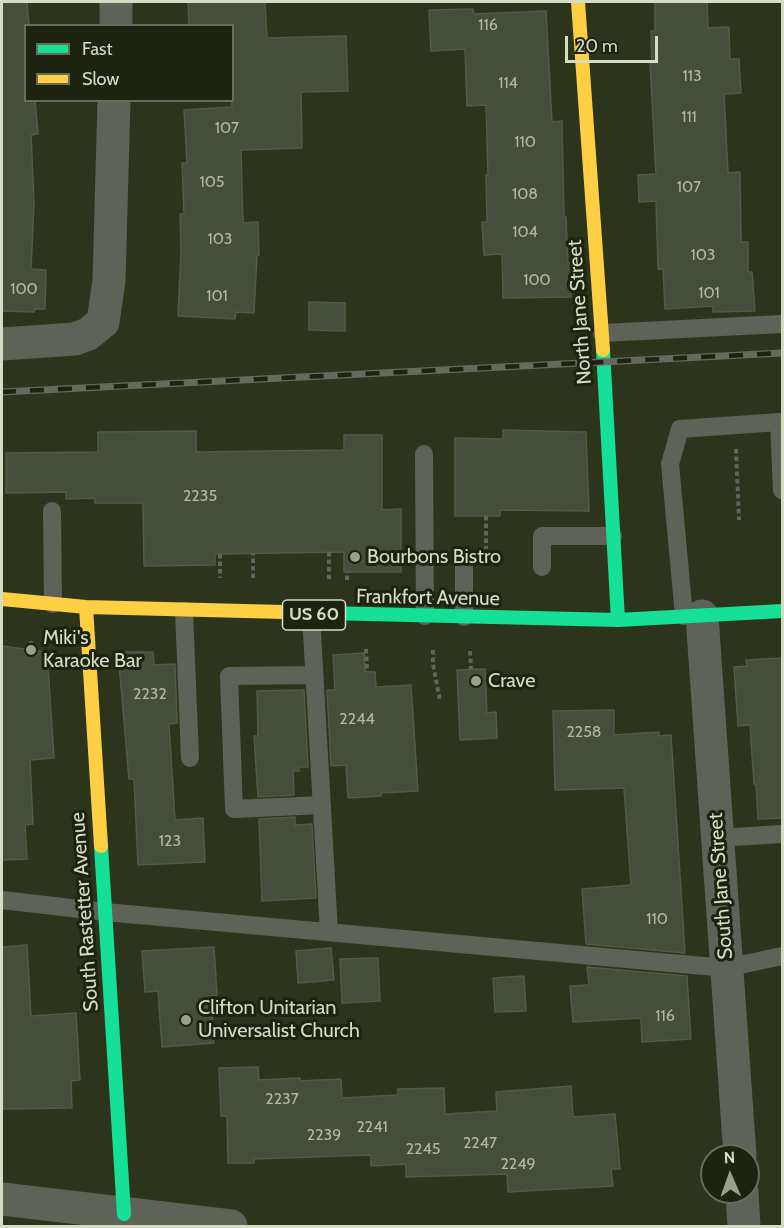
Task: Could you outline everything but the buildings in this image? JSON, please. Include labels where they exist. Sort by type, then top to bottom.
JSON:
[{"type":"street","points":[[116,2],[116,24]]},
{"type":"street","name":"North Jane Street","points":[[578,2],[602,333],[618,620]]},
{"type":"street","points":[[2,344],[75,339],[88,334],[103,322],[109,281],[114,102]]},
{"type":"street","name":"Frankfort Avenue","points":[[2,599],[86,607],[556,620],[618,620],[783,610]]},
{"type":"street","name":"South Rastetter Avenue","points":[[86,607],[124,1214]]},
{"type":"street","name":"South Jane Street","points":[[693,616],[717,838],[739,1144]]},
{"type":"street","points":[[2,1199],[231,1227]]},
{"type":"street","points":[[743,1204],[744,1227]]},
{"type":"lane","points":[[602,333],[783,324]]},
{"type":"lane","points":[[693,616],[670,464],[680,429],[779,422],[783,490]]},
{"type":"lane","points":[[424,454],[425,616]]},
{"type":"lane","points":[[51,511],[53,604]]},
{"type":"lane","points":[[542,567],[542,536],[613,536]]},
{"type":"lane","points":[[464,560],[464,617]]},
{"type":"lane","points":[[184,610],[190,758]]},
{"type":"lane","points":[[311,615],[329,932]]},
{"type":"lane","points":[[314,675],[229,676],[234,809],[322,805]]},
{"type":"lane","points":[[717,838],[783,834]]},
{"type":"lane","points":[[2,900],[105,912],[726,968],[783,956]]},
{"type":"path","points":[[735,426],[739,520]]},
{"type":"path","points":[[329,552],[329,580]]},
{"type":"path","points":[[220,554],[220,578]]},
{"type":"path","points":[[253,554],[253,579]]},
{"type":"path","points":[[346,580],[347,572]]},
{"type":"path","points":[[31,641],[31,650]]},
{"type":"path","points":[[366,649],[367,672]]},
{"type":"path","points":[[433,650],[433,664],[440,701]]},
{"type":"path","points":[[470,651],[471,669]]},
{"type":"railway","points":[[2,392],[782,353]]},
{"type":"traffic: fast","points":[[603,350],[618,620]]},
{"type":"traffic: fast","points":[[284,612],[618,620],[782,611]]},
{"type":"traffic: fast","points":[[101,846],[124,1214]]},
{"type":"traffic: slow","points":[[578,2],[603,350]]},
{"type":"traffic: slow","points":[[2,599],[86,607],[284,612]]},
{"type":"traffic: slow","points":[[86,607],[101,846]]},
{"type":"place","name":"Bourbons Bistro","points":[[355,557]]},
{"type":"place","name":"Miki's Karaoke Bar","points":[[31,650]]},
{"type":"place","name":"Crave","points":[[476,681]]},
{"type":"place","name":"Clifton Unitarian Universalist Church","points":[[186,1020]]}]
